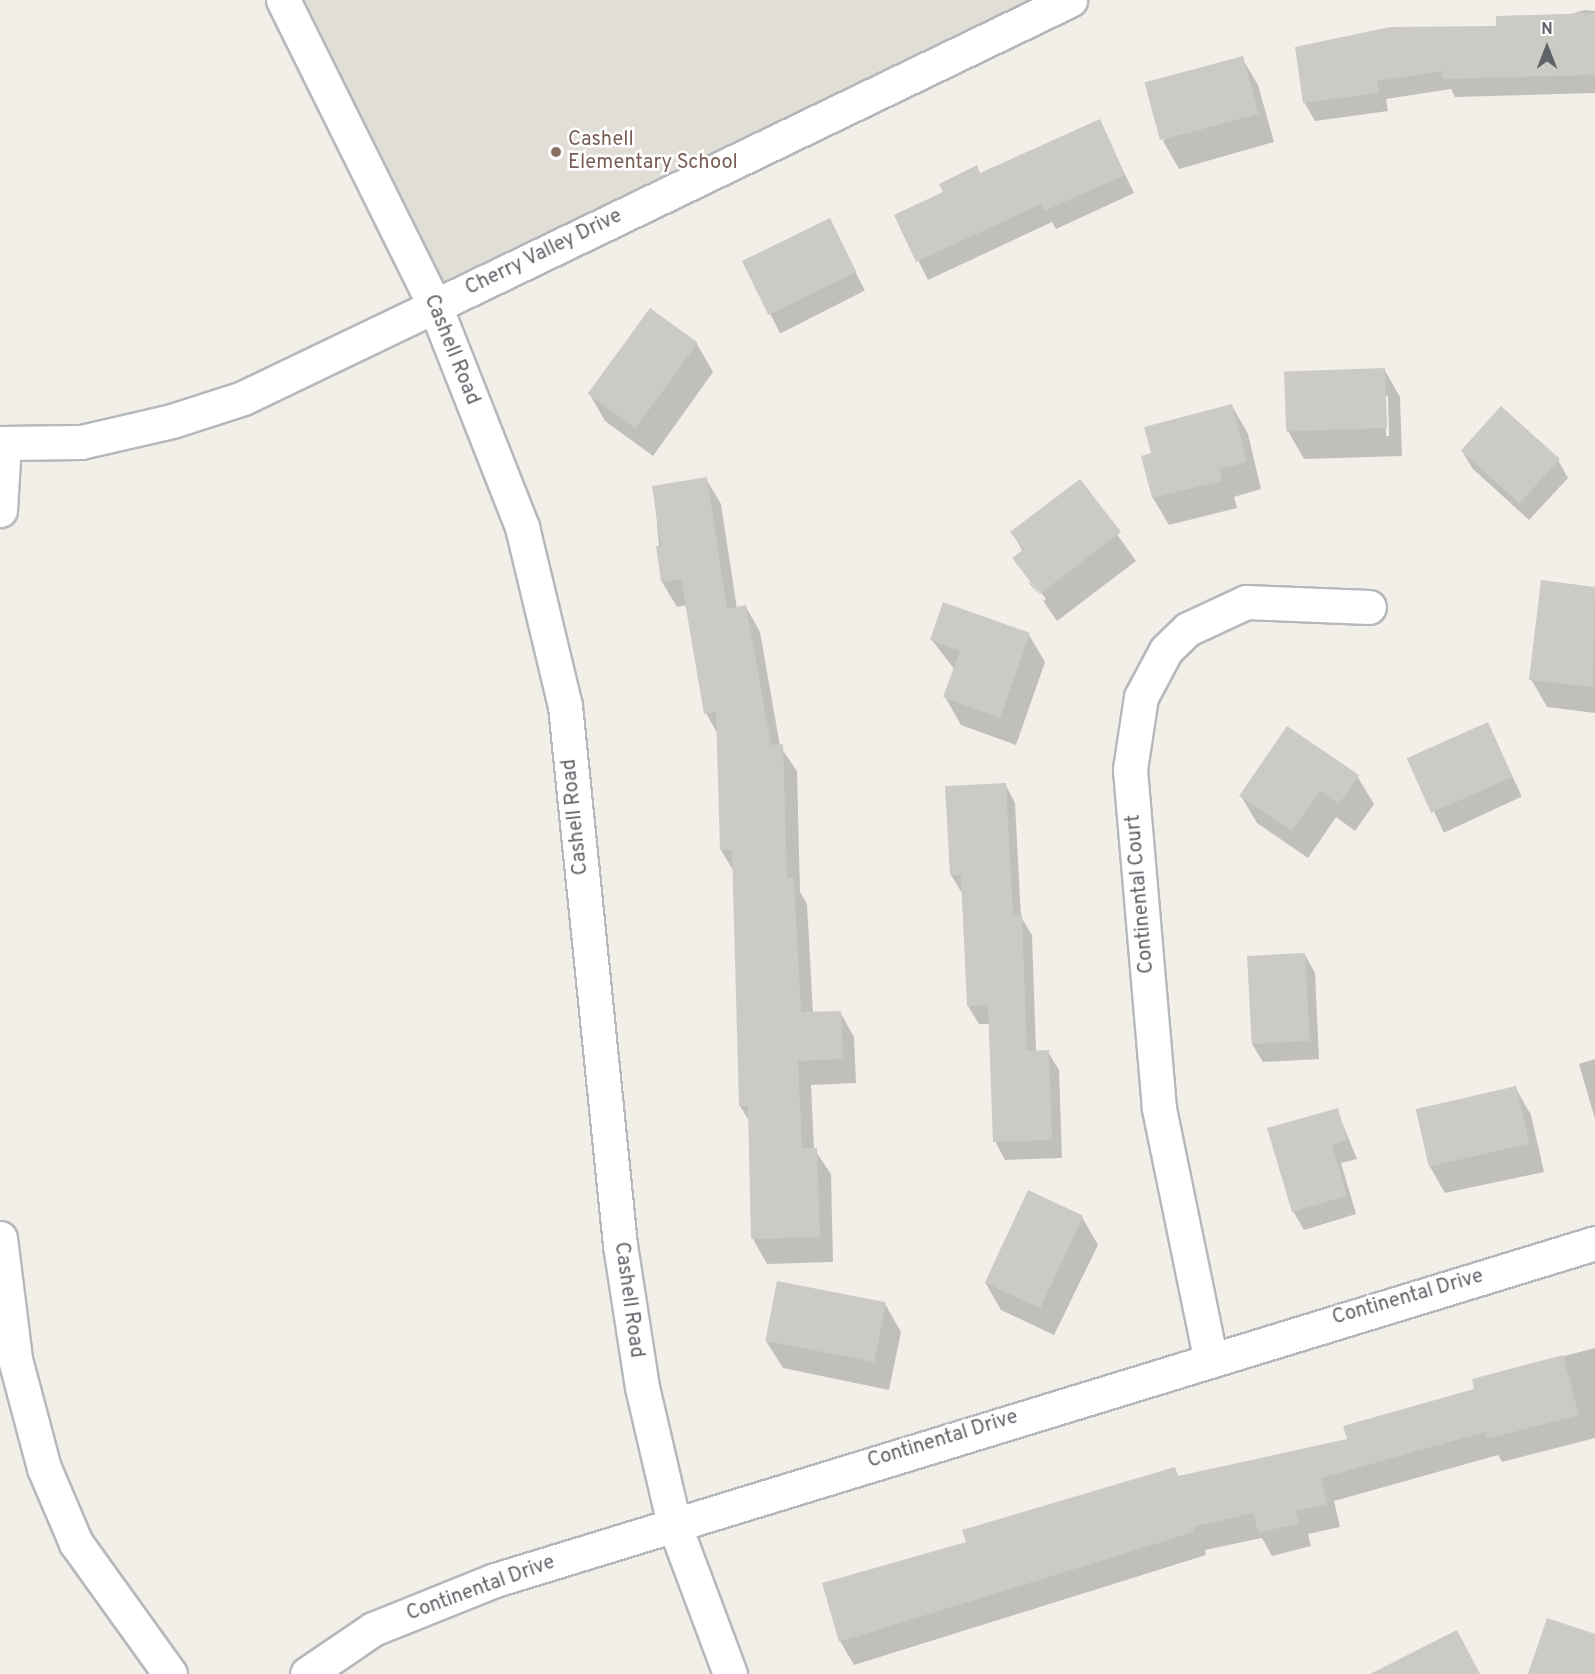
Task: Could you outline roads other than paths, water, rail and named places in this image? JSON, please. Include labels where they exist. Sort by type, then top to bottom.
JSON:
[{"type":"street","name":"Cashell Road","points":[[283,0],[435,306],[522,527],[565,706],[620,1245],[642,1387],[674,1524],[730,1674]]},
{"type":"street","name":"Cherry Valley Drive","points":[[2,443],[81,441],[172,421],[243,398],[1070,0]]},
{"type":"street","points":[[0,510],[2,443]]},
{"type":"street","name":"Continental Court","points":[[1210,1357],[1159,1108],[1130,769],[1141,697],[1166,650],[1188,629],[1246,602],[1369,607]]},
{"type":"street","points":[[0,1238],[15,1359],[44,1468],[76,1543],[170,1674]]},
{"type":"street","name":"Continental Drive","points":[[307,1674],[373,1629],[495,1580],[1210,1357],[1595,1243]]},
{"type":"place","name":"Cashell Elementary School","points":[[556,152]]}]
